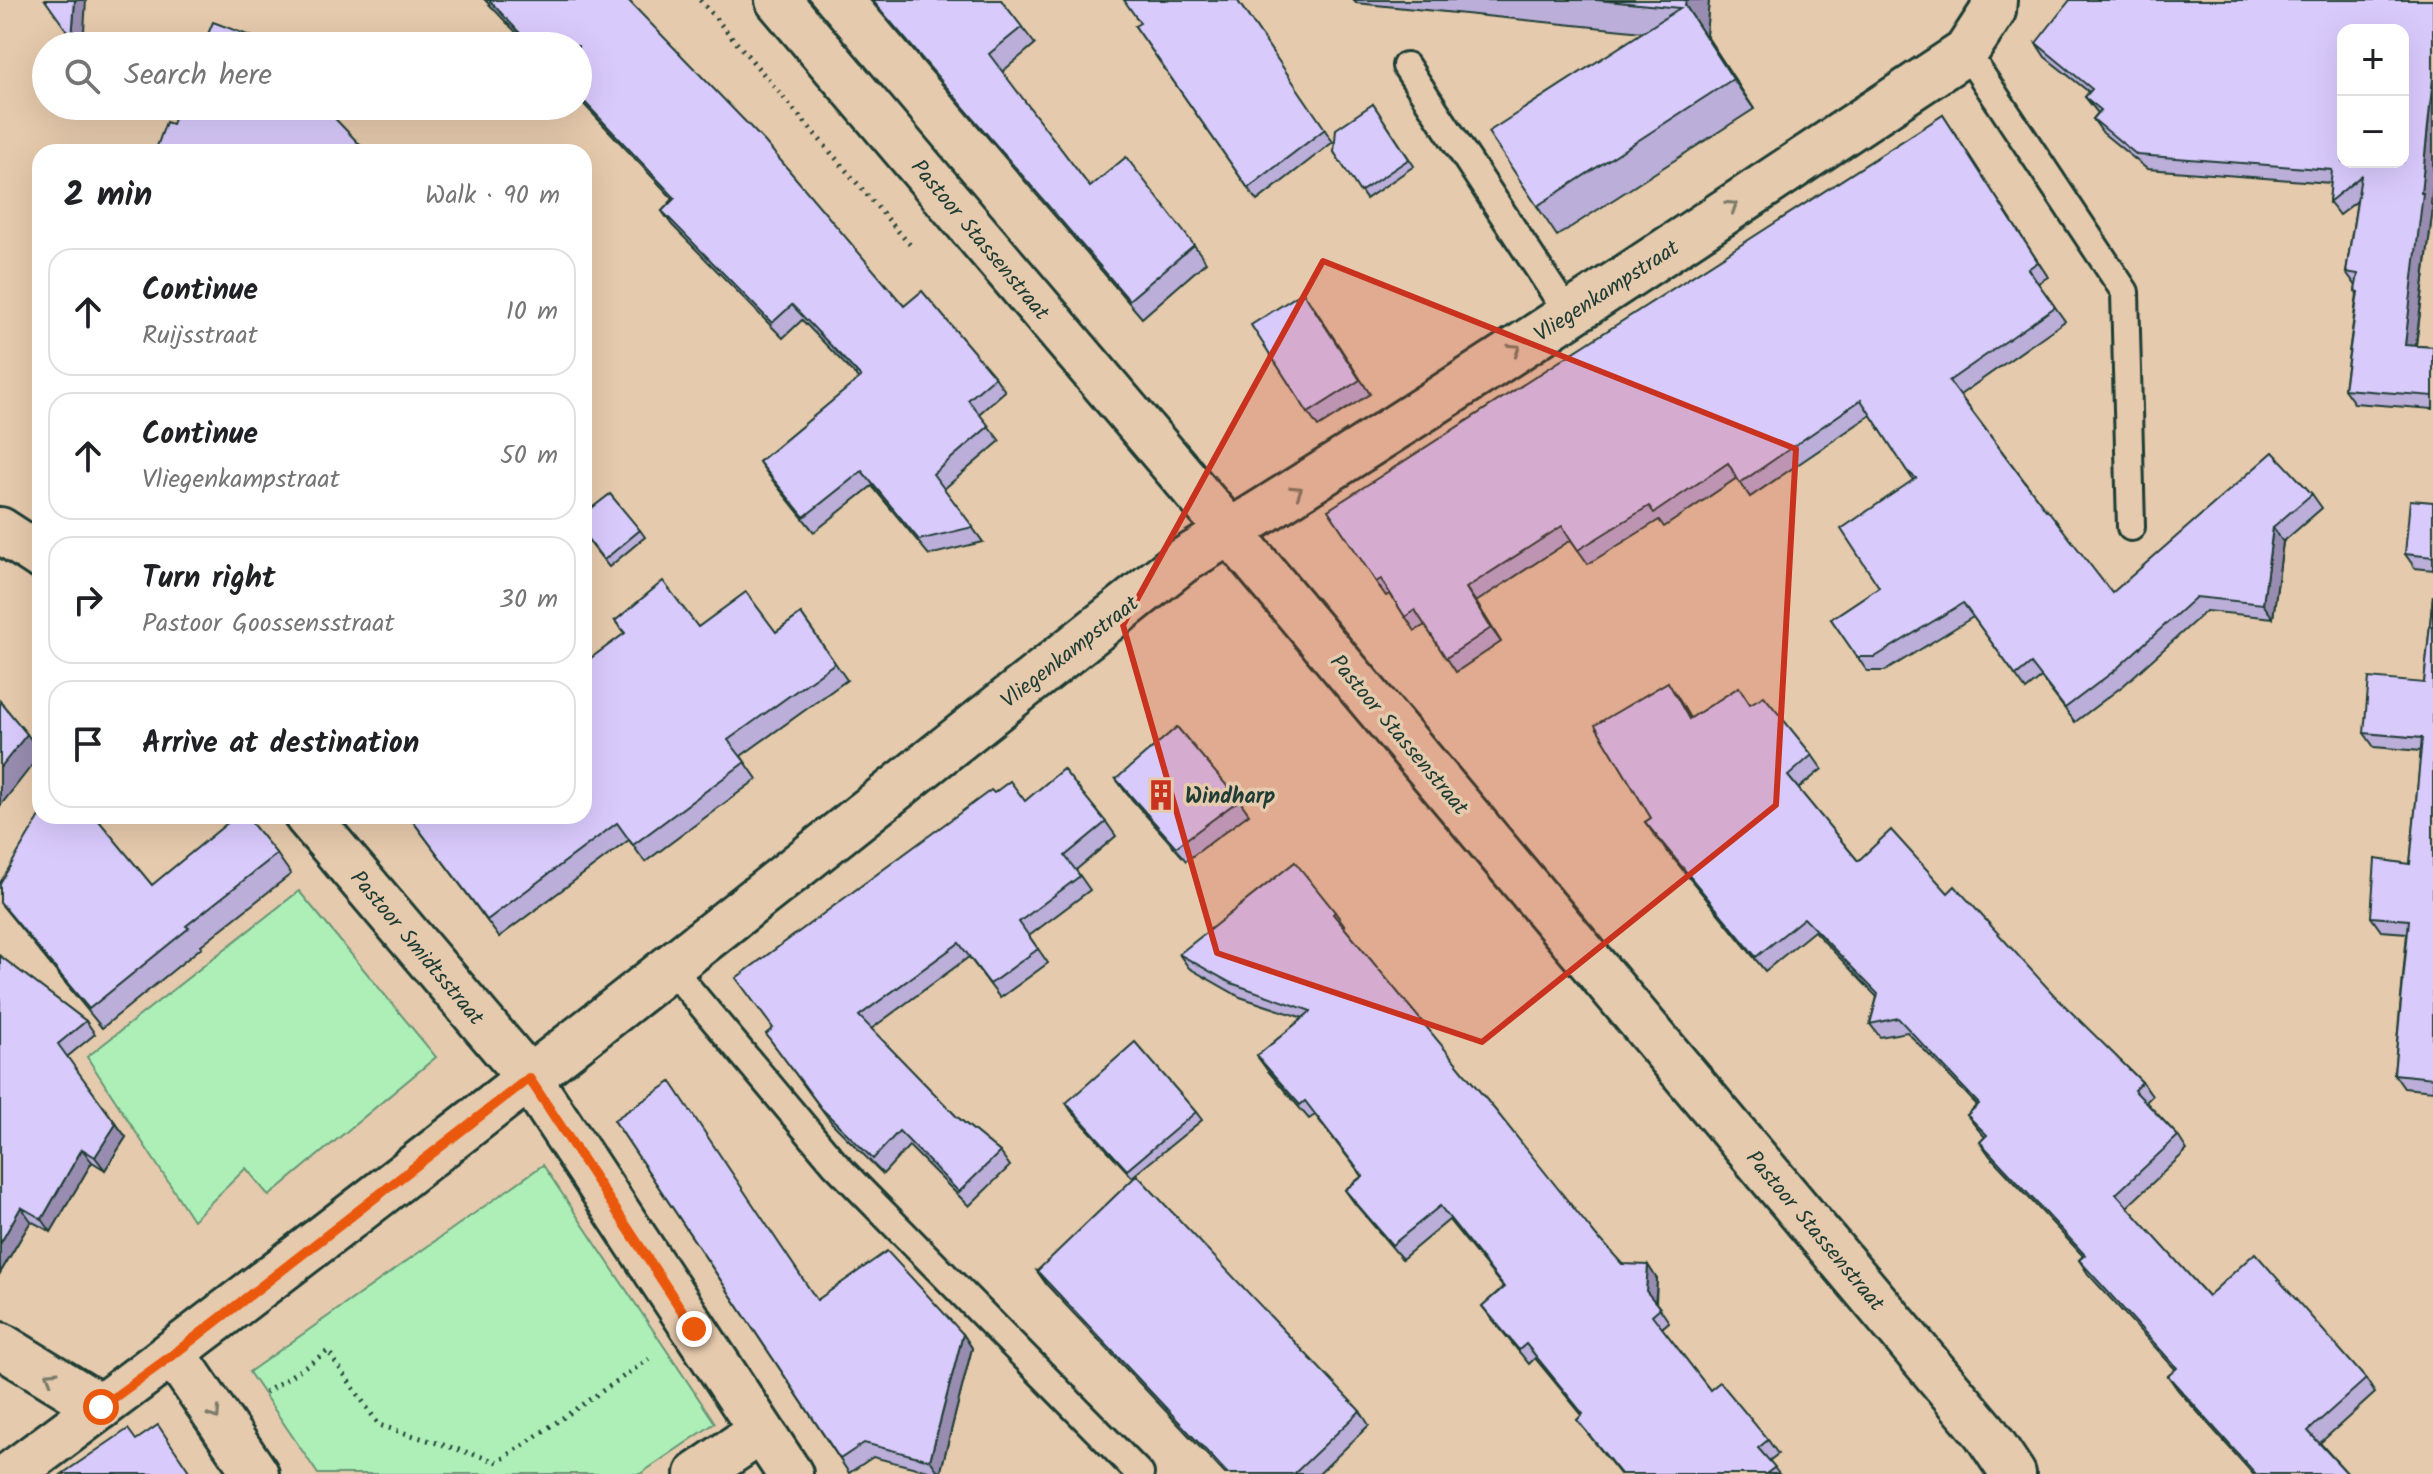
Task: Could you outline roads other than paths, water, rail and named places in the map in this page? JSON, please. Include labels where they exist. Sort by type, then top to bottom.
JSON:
[{"type":"street","name":"Pastoor Stassenstraat","points":[[778,0],[1230,532],[1985,1432],[2013,1474]]},
{"type":"street","name":"Vliegenkampstraat","points":[[11,1474],[174,1354],[529,1078],[1181,562],[1569,315],[1966,52],[1993,11],[1994,0]]},
{"type":"street","points":[[0,530],[32,551]]},
{"type":"street","name":"Pastoor Smidtsstraat","points":[[314,824],[529,1078],[790,1474]]},
{"type":"street","points":[[0,1345],[101,1407]]},
{"type":"street","points":[[174,1354],[256,1474]]},
{"type":"street","points":[[698,1474],[761,1431]]},
{"type":"lane","points":[[1966,52],[2125,292],[2131,527]]},
{"type":"lane","points":[[1406,66],[1569,315]]},
{"type":"lane","points":[[670,967],[835,1164],[1140,1474]]},
{"type":"place","name":"Windharp","points":[[1161,795]]}]
